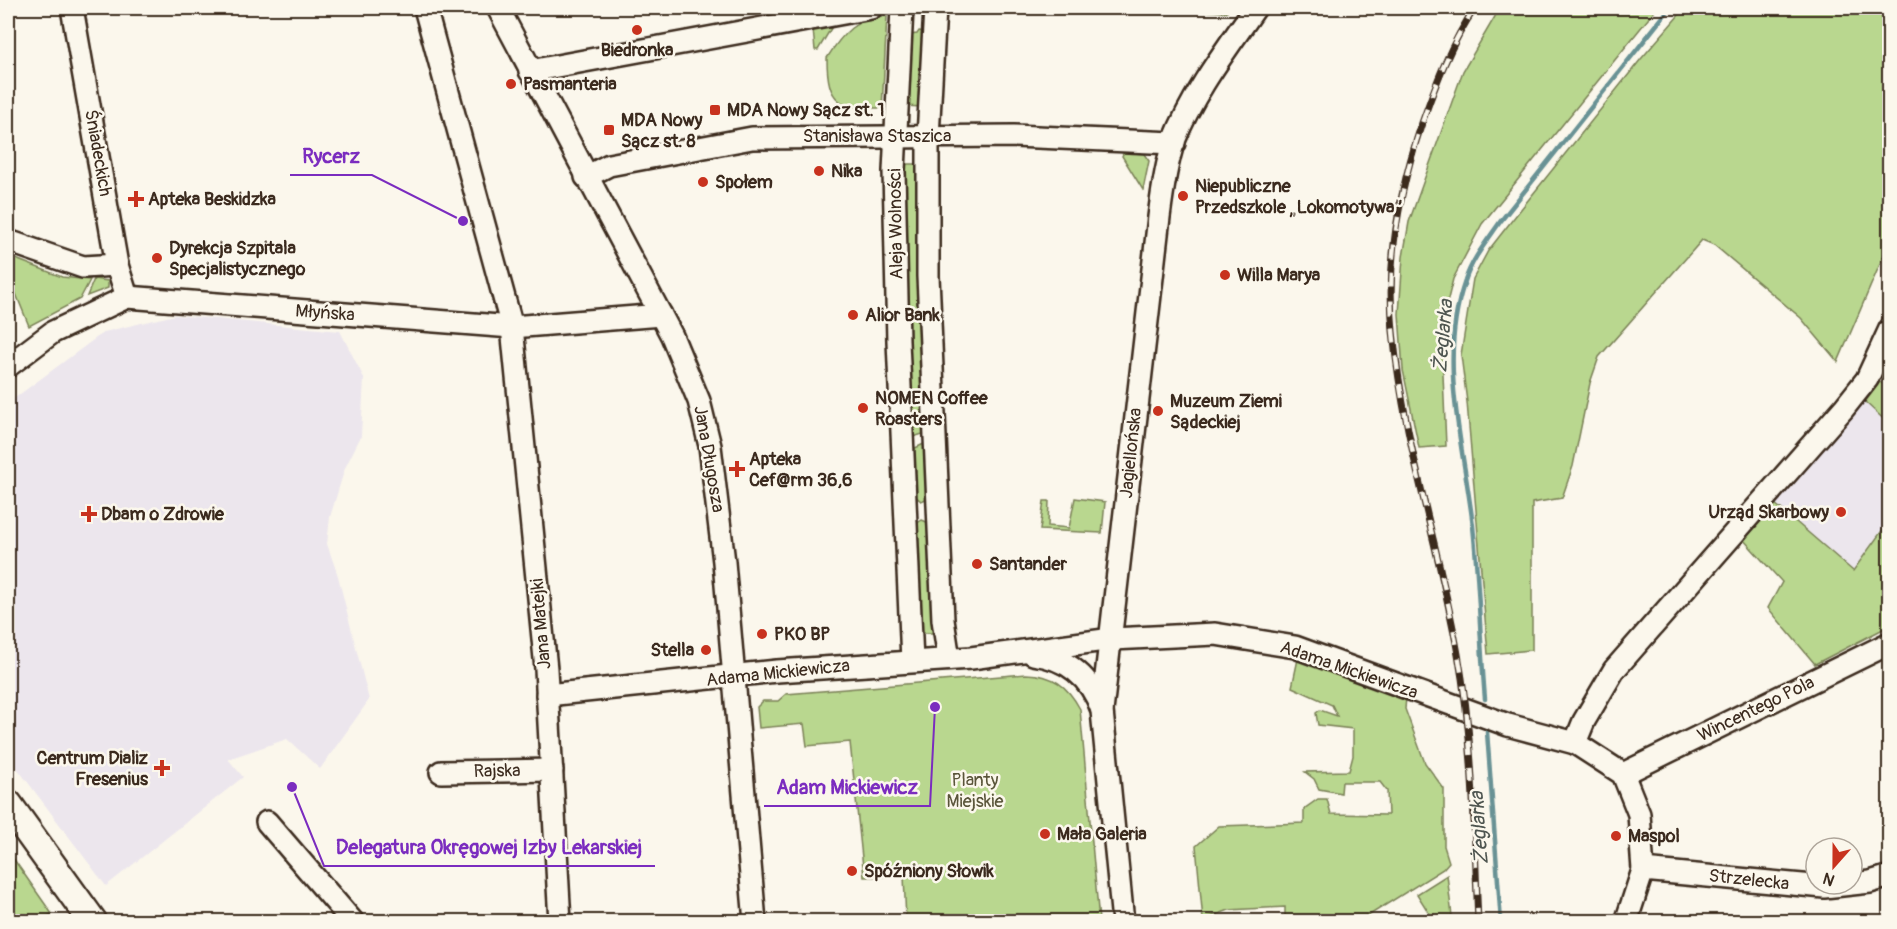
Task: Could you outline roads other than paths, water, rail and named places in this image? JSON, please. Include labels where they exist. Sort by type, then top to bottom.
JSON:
[{"type":"main road","points":[[8,804],[93,921]]},
{"type":"street","name":"Śniadeckich","points":[[72,8],[117,265],[127,297]]},
{"type":"street","name":"Jana Długosza","points":[[498,8],[661,315],[690,375],[707,432],[724,562],[754,921]]},
{"type":"street","points":[[530,71],[871,8]]},
{"type":"street","name":"Aleja Wolności","points":[[902,8],[896,135],[898,341],[912,661]]},
{"type":"street","name":"Aleja Wolności","points":[[935,8],[928,137],[928,312],[943,620],[950,659]]},
{"type":"street","name":"Jagiellońska","points":[[1123,921],[1102,711],[1159,217],[1173,143],[1197,94],[1255,8]]},
{"type":"street","name":"Jana Matejki","points":[[425,11],[512,327],[547,695],[560,921]]},
{"type":"street","name":"Stanisława Staszica","points":[[586,177],[609,165],[752,138],[896,135],[1026,136],[1173,143]]},
{"type":"street","points":[[8,241],[83,267],[117,265]]},
{"type":"street","name":"Młyńska","points":[[8,366],[53,332],[127,297],[512,327],[661,315]]},
{"type":"street","points":[[1575,743],[1584,721],[1614,670],[1844,408],[1867,379],[1890,329]]},
{"type":"street","points":[[905,512],[938,511]]},
{"type":"street","name":"Adama Mickiewicza","points":[[547,695],[734,678],[777,671],[950,659],[1112,639],[1215,634],[1295,647],[1508,725],[1575,743],[1623,774]]},
{"type":"street","name":"Wincentego Pola","points":[[1623,774],[1890,643]]},
{"type":"street","name":"Adama Mickiewicza","points":[[1010,653],[1042,656],[1066,664],[1091,685],[1102,711]]},
{"type":"street","name":"Rajska","points":[[441,772],[552,770]]},
{"type":"street","points":[[1623,774],[1639,814],[1643,870],[1626,921]]},
{"type":"street","points":[[267,822],[353,921]]},
{"type":"street","name":"Strzelecka","points":[[1643,870],[1824,887],[1870,882],[1890,876]]},
{"type":"waterway","name":"Żeglarka","points":[[1485,699],[1473,526],[1459,434],[1453,372],[1453,341],[1457,311],[1465,281],[1476,258],[1500,222],[1670,8]]},
{"type":"waterway","name":"Żeglarka","points":[[1487,732],[1501,922]]},
{"type":"railway","points":[[1475,8],[1445,64],[1414,148],[1401,199],[1393,252],[1391,305],[1405,413],[1450,614],[1463,687],[1472,787],[1478,922]]},
{"type":"place","name":"Biedronka","points":[[637,30]]},
{"type":"place","name":"Pasmanteria","points":[[511,84]]},
{"type":"place","name":"MDA Nowy Sącz st. 1","points":[[715,110]]},
{"type":"place","name":"MDA Nowy Sącz st. 8","points":[[609,130]]},
{"type":"place","name":"Nika","points":[[819,171]]},
{"type":"place","name":"Społem","points":[[703,182]]},
{"type":"place","name":"Niepubliczne Przedszkole „Lokomotywa”","points":[[1183,196]]},
{"type":"place","name":"Apteka Beskidzka","points":[[136,199]]},
{"type":"place","name":"Rycerz","points":[[463,221]]},
{"type":"place","name":"Dyrekcja Szpitala Specjalistycznego","points":[[157,258]]},
{"type":"place","name":"Willa Marya","points":[[1225,275]]},
{"type":"place","name":"Alior Bank","points":[[853,315]]},
{"type":"place","name":"NOMEN Coffee Roasters","points":[[863,408]]},
{"type":"place","name":"Muzeum Ziemi Sądeckiej","points":[[1158,411]]},
{"type":"place","name":"Apteka Cef@rm 36,6","points":[[737,469]]},
{"type":"place","name":"Urząd Skarbowy","points":[[1841,512]]},
{"type":"place","name":"Dbam o Zdrowie","points":[[89,514]]},
{"type":"place","name":"Santander","points":[[977,564]]},
{"type":"place","name":"PKO BP","points":[[762,634]]},
{"type":"place","name":"Stella","points":[[706,650]]},
{"type":"place","name":"Adam Mickiewicz","points":[[935,707]]},
{"type":"place","name":"Centrum Dializ Fresenius","points":[[162,768]]},
{"type":"place","name":"Delegatura Okręgowej Izby Lekarskiej","points":[[292,787]]},
{"type":"place","name":"Mała Galeria","points":[[1045,834]]},
{"type":"place","name":"Maspol","points":[[1616,836]]},
{"type":"place","name":"Spóźniony Słowik","points":[[852,871]]},
{"type":"park label","name":"Planty Miejskie","points":[[975,790]]}]
